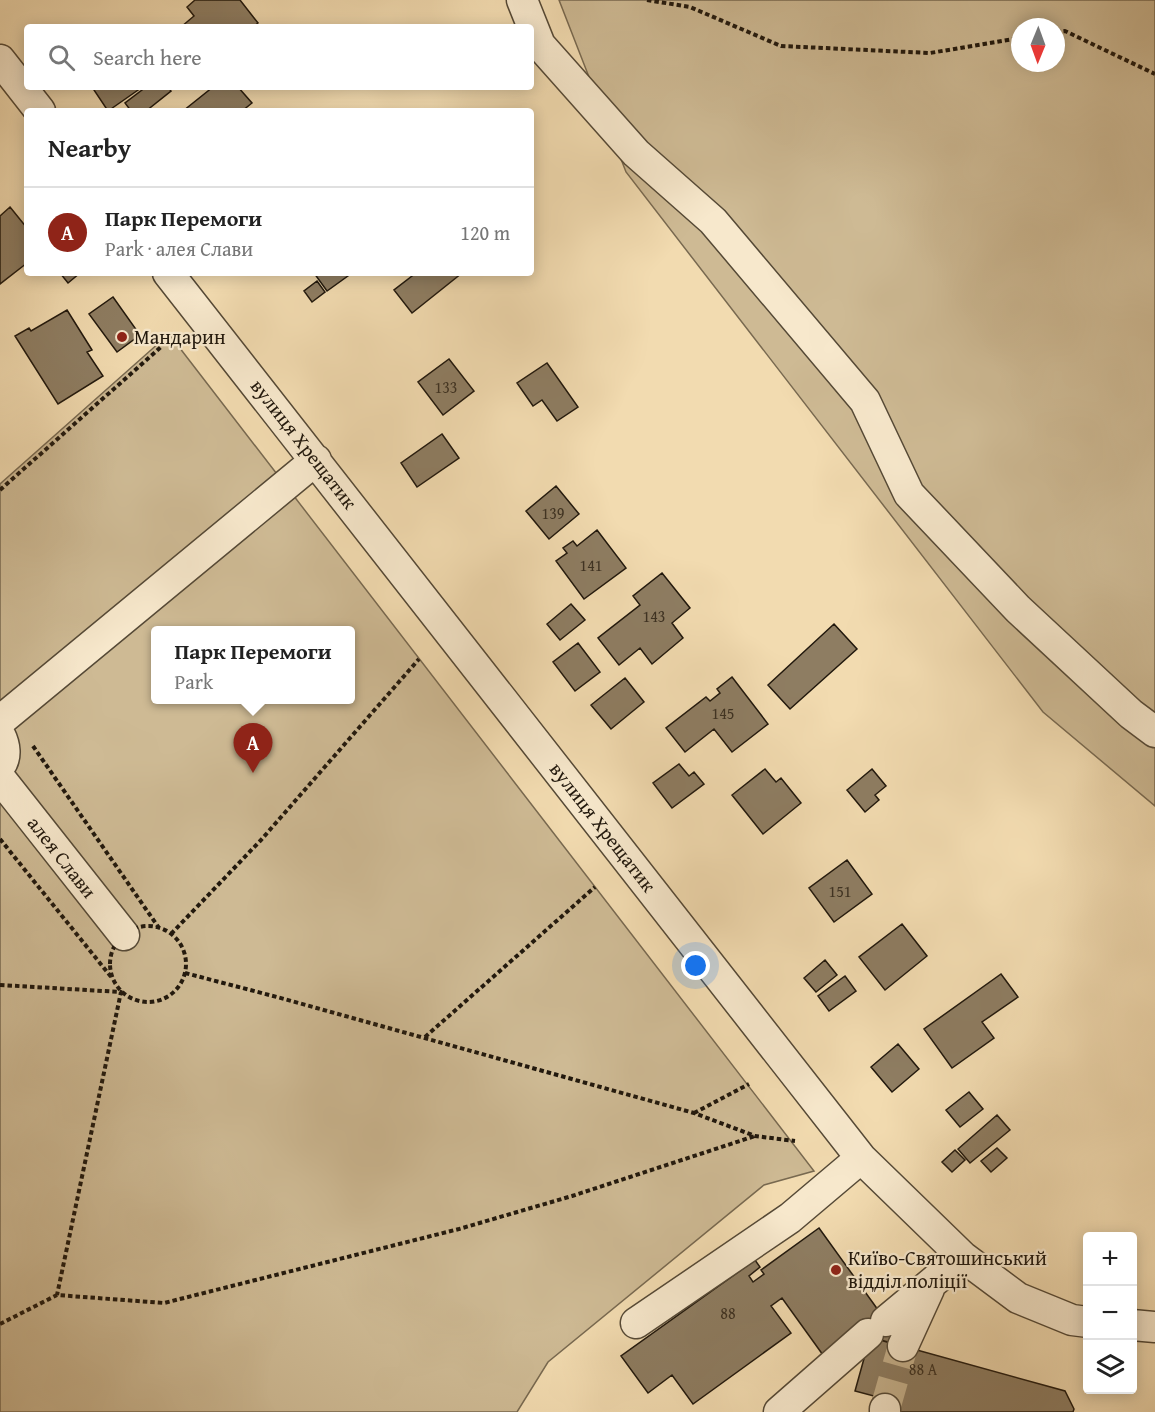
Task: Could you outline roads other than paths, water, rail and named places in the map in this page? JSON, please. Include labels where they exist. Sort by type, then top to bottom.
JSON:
[{"type":"street","points":[[522,0],[532,24]]},
{"type":"street","points":[[534,30],[540,45],[636,153],[713,221],[865,401],[909,494],[1018,609],[1131,714],[1155,732]]},
{"type":"street","points":[[0,60],[38,108]]},
{"type":"street","name":"вулиця Хрещатик","points":[[170,276],[861,1158],[963,1257],[1018,1299],[1072,1320],[1083,1321]]},
{"type":"street","points":[[0,766],[5,749],[3,723],[316,460]]},
{"type":"street","name":"алея Слави","points":[[0,778],[124,935]]},
{"type":"street","points":[[636,1323],[790,1218],[861,1158]]},
{"type":"street","points":[[779,1412],[877,1327],[963,1257]]},
{"type":"street","points":[[903,1346],[932,1283]]},
{"type":"street","points":[[1137,1325],[1155,1327]]},
{"type":"tunnel","points":[[885,1409],[903,1346]]},
{"type":"place","name":"Мандарин","points":[[122,337]]},
{"type":"place","name":"Парк Перемоги","points":[[253,773]]},
{"type":"place","name":"Київо-Святошинський відділ поліції","points":[[836,1270]]}]
